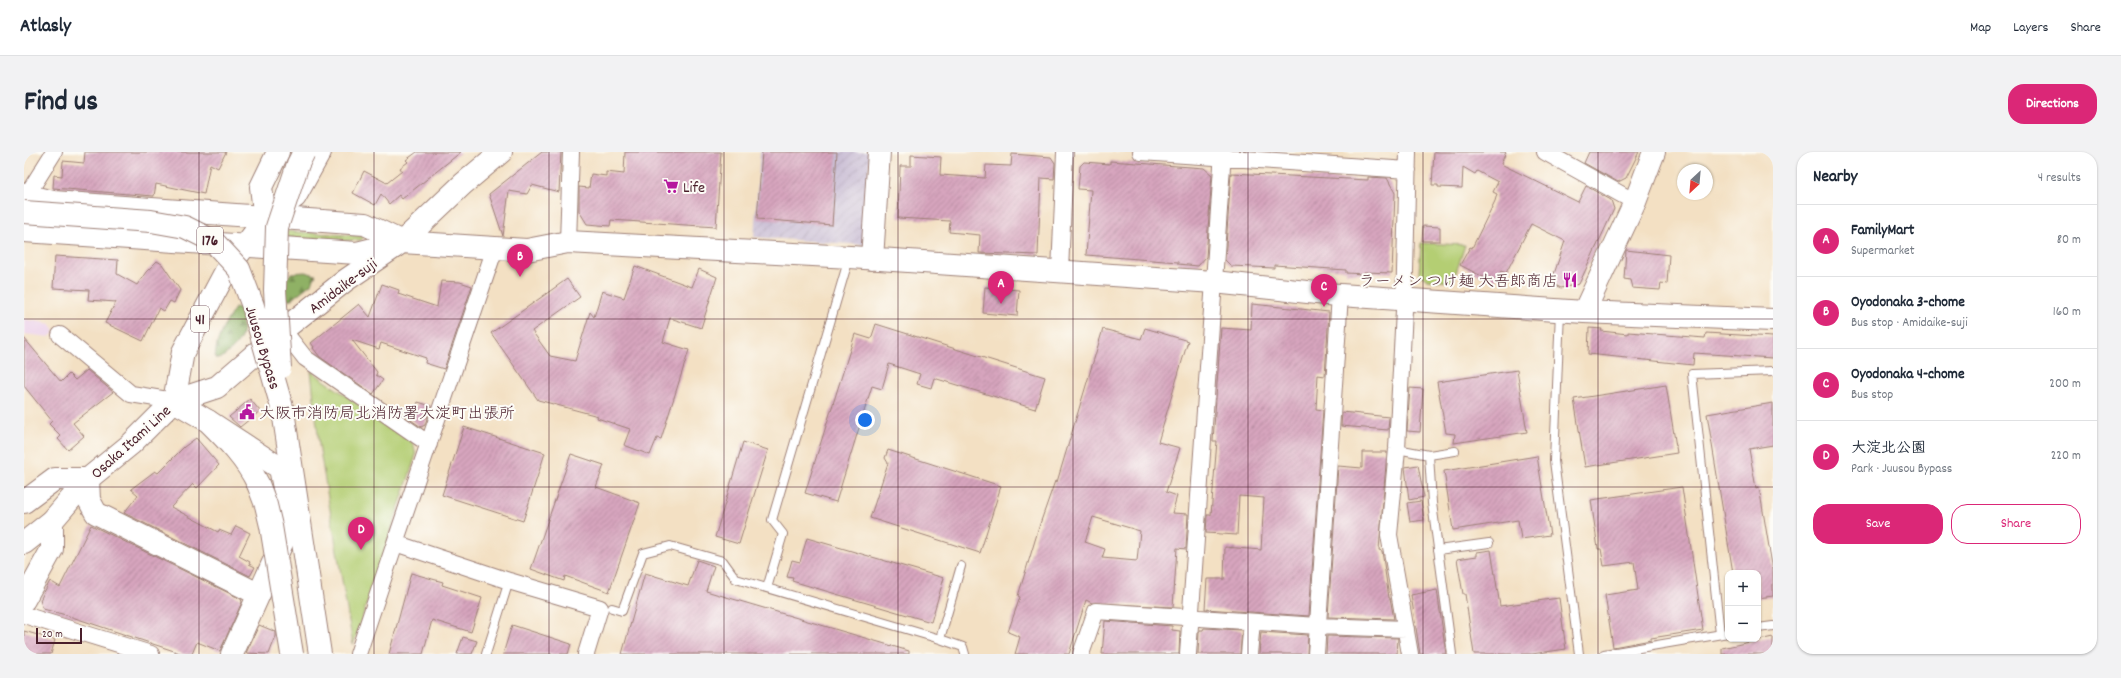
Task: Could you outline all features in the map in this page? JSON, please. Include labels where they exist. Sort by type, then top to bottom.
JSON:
[{"type":"main road","points":[[265,219],[261,187],[278,152]]},
{"type":"main road","points":[[283,411],[275,290],[277,227],[298,164],[304,152]]},
{"type":"main road","name":"Osaka Itami Line","points":[[24,543],[52,521],[88,480],[131,444],[174,401],[183,352],[226,270],[265,219],[295,197],[320,152]]},
{"type":"main road","name":"Amidaike-suji","points":[[174,401],[217,387],[283,330],[346,280],[402,242],[463,184],[501,152]]},
{"type":"main road","points":[[872,259],[879,152]]},
{"type":"main road","points":[[1584,312],[1635,202],[1654,152]]},
{"type":"main road","points":[[25,201],[265,219],[365,224],[402,242]]},
{"type":"main road","name":"Juusou Bypass","points":[[25,201],[184,227],[213,241],[239,270],[253,306],[283,411],[320,654]]},
{"type":"main road","points":[[24,231],[357,253],[402,242],[527,250],[568,242],[850,257],[1214,282],[1340,295],[1405,298],[1584,312],[1773,320]]},
{"type":"main road","points":[[174,401],[208,421],[280,468],[291,522],[232,654]]},
{"type":"main road","points":[[208,421],[238,452],[249,467],[258,484],[266,505],[271,526],[292,654]]},
{"type":"main road","points":[[26,497],[55,480],[88,480],[89,500],[96,513],[258,594]]},
{"type":"main road","points":[[24,600],[52,549],[52,521]]},
{"type":"street","points":[[25,201],[54,152]]},
{"type":"street","points":[[568,242],[571,152]]},
{"type":"street","points":[[1060,272],[1065,152]]},
{"type":"street","points":[[1141,152],[1223,155],[1408,170]]},
{"type":"street","points":[[1408,152],[1405,298],[1397,449],[1389,535],[1410,654]]},
{"type":"street","points":[[1545,152],[1635,202]]},
{"type":"street","points":[[1188,654],[1223,155]]},
{"type":"street","points":[[358,654],[495,248]]},
{"type":"street","points":[[1316,654],[1340,295]]},
{"type":"street","points":[[283,330],[305,358],[429,444]]},
{"type":"street","points":[[60,335],[131,394],[174,401]]},
{"type":"street","points":[[395,543],[509,581],[600,608],[586,654]]},
{"type":"street","points":[[1081,654],[1096,611],[1318,626],[1406,629]]},
{"type":"street","points":[[24,615],[151,654]]},
{"type":"street","points":[[1249,654],[1252,622]]},
{"type":"lane","points":[[767,588],[783,534],[772,520],[850,257]]},
{"type":"lane","points":[[1560,310],[1554,461],[1579,654]]},
{"type":"lane","points":[[1604,654],[1724,634],[1692,374],[1773,371]]},
{"type":"lane","points":[[1397,449],[1430,455],[1456,452]]},
{"type":"lane","points":[[1430,455],[1432,503],[1452,654]]},
{"type":"lane","points":[[1438,550],[1489,543]]},
{"type":"lane","points":[[612,608],[622,610],[643,553],[670,546],[723,561],[736,579],[940,638],[963,647],[965,654]]},
{"type":"lane","points":[[940,638],[961,566]]},
{"type":"lane","points":[[486,654],[509,581]]},
{"type":"lane","points":[[1761,628],[1773,626]]},
{"type":"shaded area","points":[[760,152],[870,152],[864,245],[754,237]]},
{"type":"shaded area","points":[[24,319],[51,324],[55,332],[49,337],[24,334]]},
{"type":"green space","points":[[284,231],[362,236],[363,238],[361,240],[334,241],[285,237]]},
{"type":"green space","points":[[1421,243],[1465,245],[1453,282],[1427,280],[1419,273]]},
{"type":"green space","points":[[305,272],[316,275],[312,283],[289,301],[283,292],[286,279],[291,273]]},
{"type":"green space","points":[[241,307],[243,325],[241,337],[228,353],[220,359],[215,358],[217,344],[224,326],[235,308]]},
{"type":"green space","points":[[311,371],[413,443],[416,455],[353,645],[319,445]]},
{"type":"building","points":[[85,152],[226,152],[218,168],[210,164],[204,194],[156,184],[154,196],[53,188],[54,175],[62,176],[63,161],[84,163]]},
{"type":"building","points":[[417,152],[461,152],[402,199],[399,195],[389,204],[381,194],[375,205],[353,193],[364,171],[387,183],[402,171],[400,168],[408,162],[406,160]]},
{"type":"building","points":[[542,152],[561,152],[559,192],[532,185],[527,194],[509,191],[503,236],[489,194]]},
{"type":"building","name":"Life","points":[[625,152],[721,152],[716,227],[611,220],[610,226],[587,224],[579,211],[579,187],[589,188],[591,174],[606,176],[606,172],[624,174]]},
{"type":"building","points":[[762,152],[837,152],[832,225],[757,219]]},
{"type":"building","points":[[1434,152],[1506,152],[1501,164],[1578,202],[1586,186],[1611,200],[1614,209],[1579,284],[1561,288],[1551,283],[1565,241],[1531,224],[1506,273],[1501,271],[1495,280],[1490,277],[1489,280],[1460,265],[1470,247],[1472,248],[1495,201],[1497,194],[1493,192],[1498,182],[1477,171],[1475,174],[1463,167],[1462,188],[1438,187],[1438,185],[1432,185]]},
{"type":"building","points":[[1589,152],[1639,152],[1626,178],[1618,182],[1584,163]]},
{"type":"building","points":[[1012,154],[1051,157],[1055,163],[1054,179],[1041,178],[1038,255],[979,253],[980,235],[949,232],[950,221],[898,218],[900,166],[911,166],[911,155],[941,157],[940,175],[985,178],[986,165],[1011,166]]},
{"type":"building","points":[[1110,161],[1204,168],[1212,175],[1206,257],[1198,266],[1178,264],[1178,262],[1086,255],[1091,190],[1078,189],[1080,166],[1084,162],[1110,164]]},
{"type":"building","points":[[1231,173],[1368,180],[1368,177],[1387,178],[1395,193],[1392,273],[1346,273],[1346,270],[1274,265],[1274,268],[1231,266],[1225,260]]},
{"type":"building","points":[[1423,226],[1440,227],[1440,241],[1422,241]]},
{"type":"building","points":[[1626,250],[1669,255],[1667,284],[1661,283],[1660,290],[1632,288],[1630,280],[1624,279]]},
{"type":"building","points":[[55,256],[118,260],[117,274],[137,285],[146,272],[157,261],[162,264],[180,290],[174,303],[170,301],[164,311],[159,308],[143,341],[105,323],[116,302],[88,300],[89,290],[53,288]]},
{"type":"building","points":[[635,266],[692,287],[699,269],[717,277],[701,328],[670,318],[663,342],[689,350],[661,439],[657,438],[650,455],[624,445],[630,429],[597,418],[598,416],[538,400],[491,333],[567,279],[580,297],[532,331],[550,356],[575,361],[590,312],[594,317],[602,291],[624,298]]},
{"type":"building","points":[[441,281],[460,282],[472,286],[444,369],[425,363],[426,358],[381,343],[379,349],[352,340],[377,372],[376,375],[383,380],[373,394],[320,357],[313,348],[314,347],[311,343],[359,304],[370,317],[382,284],[399,290],[398,294],[437,307]]},
{"type":"building","points":[[985,287],[1019,290],[1017,316],[983,313]]},
{"type":"building","points":[[1252,304],[1329,312],[1325,376],[1318,375],[1316,409],[1323,410],[1309,616],[1205,609],[1207,579],[1224,579],[1225,547],[1261,550],[1264,498],[1239,496],[1237,535],[1206,533],[1207,515],[1211,515],[1217,441],[1213,441],[1221,328],[1251,330]]},
{"type":"building","points":[[876,324],[1045,377],[1035,409],[934,378],[931,388],[917,384],[920,374],[889,364],[882,389],[872,386],[836,502],[805,493],[855,334],[871,339]]},
{"type":"building","points":[[1145,328],[1188,341],[1158,442],[1180,448],[1166,492],[1177,496],[1172,513],[1188,514],[1186,549],[1177,548],[1173,607],[1092,603],[1086,600],[1069,654],[1015,654],[1020,637],[1008,632],[1020,597],[1018,596],[1040,524],[1055,481],[1057,482],[1103,329],[1141,339]],"holes":[[[1093,517],[1140,531],[1137,561],[1102,558],[1105,549],[1085,542]]]},
{"type":"building","points":[[1589,328],[1628,334],[1628,332],[1705,338],[1706,333],[1773,337],[1773,358],[1694,353],[1693,365],[1588,354]]},
{"type":"building","points":[[24,338],[61,382],[69,374],[75,380],[87,370],[113,392],[73,423],[84,436],[68,450],[58,439],[61,436],[49,424],[52,421],[24,386]]},
{"type":"building","points":[[1517,370],[1527,432],[1454,443],[1455,434],[1446,433],[1437,382]]},
{"type":"building","points":[[1666,385],[1677,453],[1585,467],[1574,399]]},
{"type":"building","points":[[1410,388],[1423,389],[1420,432],[1407,431]]},
{"type":"building","name":"大阪市消防局北消防署大淀町出張所","points":[[250,399],[260,411],[240,427],[229,417]]},
{"type":"building","points":[[418,402],[431,406],[425,425],[421,427],[411,420]]},
{"type":"building","points":[[1773,403],[1773,445],[1749,449],[1756,488],[1759,487],[1773,571],[1773,596],[1761,598],[1761,570],[1733,570],[1707,414]]},
{"type":"building","points":[[1342,412],[1389,417],[1388,430],[1341,426]]},
{"type":"building","points":[[464,427],[545,453],[523,521],[442,495]]},
{"type":"building","points":[[196,438],[219,465],[197,488],[193,484],[171,507],[218,532],[219,530],[231,535],[236,526],[250,533],[239,556],[250,562],[249,564],[255,567],[250,576],[124,513],[138,495],[131,489],[155,471],[158,473],[184,447]]},
{"type":"building","points":[[743,442],[768,450],[739,544],[715,537]]},
{"type":"building","points":[[888,450],[1001,486],[980,553],[870,518],[888,463],[885,458]]},
{"type":"building","points":[[1362,452],[1387,452],[1379,550],[1382,551],[1389,598],[1394,619],[1328,617],[1338,466],[1362,468]]},
{"type":"building","points":[[571,454],[604,465],[596,487],[640,503],[609,592],[565,576],[564,581],[531,569]]},
{"type":"building","points":[[1537,456],[1550,535],[1521,539],[1518,520],[1453,530],[1444,471]]},
{"type":"building","points":[[1418,465],[1424,497],[1409,500],[1405,467]]},
{"type":"building","points":[[1682,487],[1703,630],[1651,638],[1651,640],[1613,647],[1605,595],[1638,590],[1634,562],[1604,566],[1601,549],[1598,549],[1591,500]]},
{"type":"building","points":[[1421,501],[1424,520],[1410,522],[1407,503]]},
{"type":"building","points":[[91,525],[241,599],[242,602],[220,651],[197,642],[192,654],[183,654],[66,615],[43,609],[40,600],[50,581],[60,587]]},
{"type":"building","points":[[807,538],[944,578],[931,622],[792,581],[793,578],[787,577],[792,560],[800,562]]},
{"type":"building","points":[[1491,550],[1500,606],[1559,598],[1566,649],[1532,654],[1474,654],[1465,594],[1463,594],[1457,559],[1477,556],[1477,552]]},
{"type":"building","points":[[697,560],[714,566],[706,591],[909,651],[909,654],[622,654],[645,573],[688,586]]},
{"type":"building","points":[[411,573],[443,582],[442,585],[482,598],[471,632],[432,620],[423,654],[389,654]]},
{"type":"building","points":[[1437,590],[1446,654],[1420,654],[1411,595]]},
{"type":"building","points":[[1105,621],[1172,626],[1172,630],[1180,631],[1179,654],[1102,654]]},
{"type":"building","points":[[259,625],[276,632],[276,636],[269,654],[246,653]]},
{"type":"building","points":[[512,625],[571,644],[568,654],[503,654]]},
{"type":"building","points":[[1204,628],[1242,630],[1240,654],[1198,654],[1199,632]]},
{"type":"building","points":[[24,631],[55,640],[51,654],[24,654]]},
{"type":"building","points":[[1261,632],[1308,635],[1307,654],[1259,654]]},
{"type":"building","points":[[1327,636],[1398,638],[1397,654],[1326,654]]},
{"type":"building","points":[[463,637],[477,641],[472,654],[457,654]]},
{"type":"building","points":[[1773,637],[1773,654],[1722,654],[1722,648],[1750,642],[1761,642],[1761,640]]},
{"type":"place","name":"Life","points":[[671,186]]},
{"type":"place","name":"Oyodonaka 3-chome","points":[[520,277]]},
{"type":"place","name":"ラーメン つけ麺 大吾郎商店","points":[[1570,280]]},
{"type":"place","name":"FamilyMart","points":[[1001,304]]},
{"type":"place","name":"Oyodonaka 4-chome","points":[[1324,307]]},
{"type":"place","name":"大阪市消防局北消防署大淀町出張所","points":[[247,412]]},
{"type":"place","name":"大淀北公園","points":[[361,550]]}]
